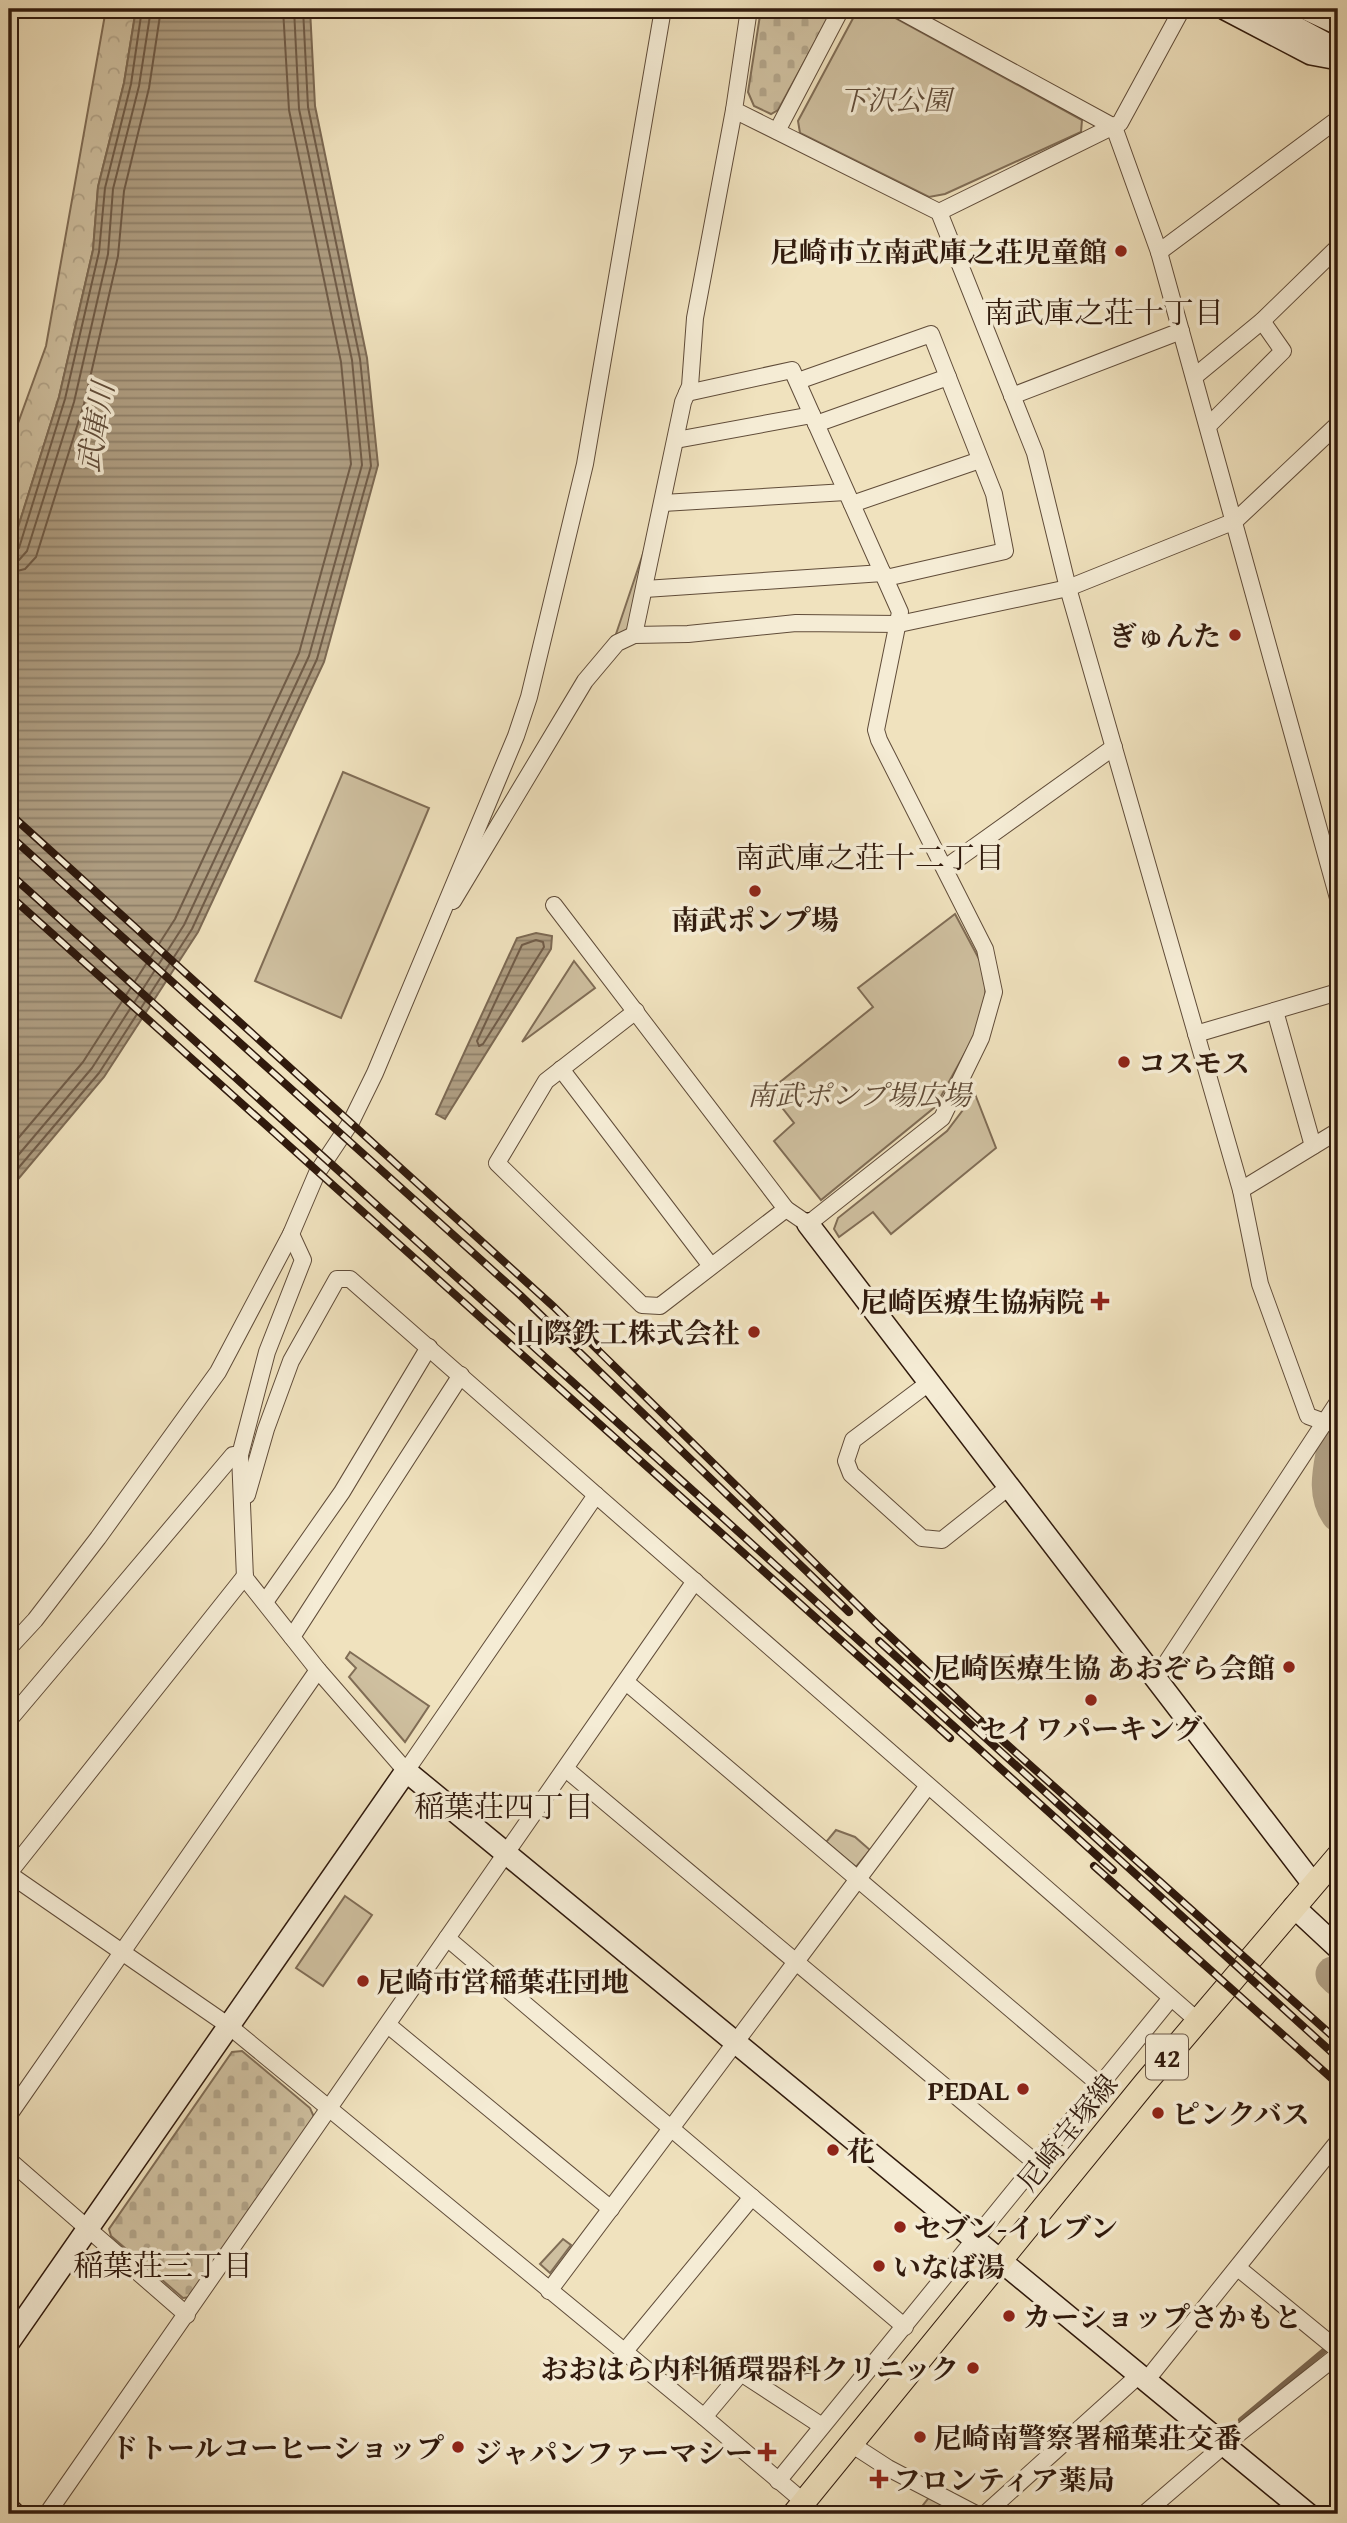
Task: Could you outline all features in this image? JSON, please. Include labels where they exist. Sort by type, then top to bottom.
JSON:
[{"type":"main road","name":"尼崎宝塚線","points":[[799,2508],[1198,2021],[1338,1856]]},
{"type":"street","points":[[9,1648],[35,1620],[98,1538],[218,1372],[291,1234],[317,1173],[351,1122],[375,1073],[516,736],[542,645],[585,464],[663,9]]},
{"type":"street","points":[[634,635],[687,393],[695,317],[734,110],[749,9]]},
{"type":"street","points":[[777,131],[841,9]]},
{"type":"street","points":[[897,9],[1114,127],[1159,252],[1334,867],[1338,898]]},
{"type":"street","points":[[939,212],[1120,123],[1182,9]]},
{"type":"street","points":[[1226,9],[1311,54],[1338,59]]},
{"type":"street","points":[[1306,9],[1338,24]]},
{"type":"street","points":[[1263,10],[1338,50]]},
{"type":"street","points":[[734,110],[939,212],[1035,453],[1068,588],[1241,1190],[1260,1284],[1308,1416],[1327,1423]]},
{"type":"street","points":[[1159,252],[1338,121]]},
{"type":"street","points":[[1194,377],[1262,321],[1338,247]]},
{"type":"street","points":[[1208,426],[1283,351],[1262,321]]},
{"type":"street","points":[[1012,396],[1181,331]]},
{"type":"street","points":[[645,589],[885,575],[1005,551],[994,494],[931,334],[798,381]]},
{"type":"street","points":[[687,393],[792,370],[798,381],[900,612],[876,730],[992,969],[994,992],[986,1026],[961,1085],[942,1118],[808,1224]]},
{"type":"street","points":[[676,440],[814,419],[948,377]]},
{"type":"street","points":[[432,934],[503,821],[584,681],[617,643],[634,635],[688,634],[796,623],[899,624],[1068,588],[1235,521],[1338,424]]},
{"type":"street","points":[[663,503],[849,498],[980,460]]},
{"type":"street","points":[[945,868],[1114,747]]},
{"type":"street","points":[[554,905],[786,1209],[808,1224],[1314,1884]]},
{"type":"street","points":[[1196,1034],[1338,992]]},
{"type":"street","points":[[636,1011],[546,1082],[496,1163],[642,1305],[660,1306],[786,1209]]},
{"type":"street","points":[[1275,1011],[1313,1146]]},
{"type":"street","points":[[561,1069],[711,1266]]},
{"type":"street","points":[[1241,1190],[1338,1131]]},
{"type":"street","points":[[291,1234],[303,1260],[267,1352],[240,1455],[245,1576],[318,1670],[406,1771],[1308,2514]]},
{"type":"street","points":[[243,1509],[266,1429],[291,1361],[337,1279],[350,1279],[927,1787],[1198,2021]]},
{"type":"street","points":[[265,1602],[342,1492],[429,1347]]},
{"type":"street","points":[[292,1637],[461,1376]]},
{"type":"street","points":[[930,1382],[853,1440],[846,1461],[851,1474],[922,1538],[942,1540],[1010,1486]]},
{"type":"street","points":[[1157,1677],[1327,1423],[1338,1402]]},
{"type":"street","points":[[9,1720],[233,1455],[240,1455]]},
{"type":"street","points":[[9,2342],[596,1495]]},
{"type":"street","points":[[245,1576],[9,1874],[121,1954],[229,2026],[704,2417],[778,2481],[799,2508]]},
{"type":"street","points":[[47,2514],[567,1769],[695,1581]]},
{"type":"street","points":[[9,2115],[318,1670]]},
{"type":"street","points":[[626,1682],[1100,2085]]},
{"type":"street","points":[[567,1769],[799,1961],[1036,2164]]},
{"type":"street","points":[[549,2291],[927,1787]]},
{"type":"street","points":[[1294,1906],[1338,1948]]},
{"type":"street","points":[[447,1938],[905,2327]]},
{"type":"street","points":[[778,2481],[1171,1998]]},
{"type":"street","points":[[388,2025],[611,2209]]},
{"type":"street","points":[[985,2514],[995,2502],[1142,2379],[1238,2268],[1336,2144],[1338,2146]]},
{"type":"street","points":[[9,2160],[187,2315]]},
{"type":"street","points":[[625,2351],[752,2197]]},
{"type":"street","points":[[1147,2513],[1223,2446],[1338,2352],[1238,2268]]},
{"type":"street","points":[[704,2417],[741,2373],[822,2426]]},
{"type":"street","points":[[851,2444],[888,2468],[976,2514]]},
{"type":"street","points":[[9,2509],[14,2514]]},
{"type":"green space","points":[[106,9],[136,9],[124,83],[98,187],[93,250],[59,397],[9,556],[9,448],[46,346]]},
{"type":"green space","points":[[761,9],[833,9],[778,110],[771,114],[754,106],[748,92]]},
{"type":"green space","name":"下沢公園","points":[[858,9],[879,9],[1082,120],[1081,132],[945,194],[929,197],[800,133],[798,121]]},
{"type":"green space","points":[[653,524],[629,632],[615,637]]},
{"type":"green space","points":[[343,772],[429,808],[341,1018],[255,981]]},
{"type":"green space","name":"南武ポンプ場広場","points":[[955,914],[986,972],[985,1002],[976,1033],[935,1107],[821,1200],[774,1141],[794,1123],[769,1091],[873,1007],[858,988]]},
{"type":"green space","points":[[574,961],[595,988],[522,1042]]},
{"type":"green space","points":[[975,1094],[996,1148],[891,1234],[873,1212],[839,1237],[834,1229],[838,1218],[947,1131]]},
{"type":"green space","points":[[350,1652],[429,1706],[405,1742],[349,1677],[356,1668],[346,1658]]},
{"type":"green space","points":[[836,1830],[855,1837],[870,1850],[856,1867],[826,1842]]},
{"type":"green space","points":[[345,1896],[372,1915],[323,1986],[296,1968]]},
{"type":"green space","points":[[242,2051],[310,2108],[314,2117],[191,2297],[183,2298],[111,2236],[109,2229],[232,2052]]},
{"type":"green space","points":[[563,2239],[571,2245],[550,2273],[540,2264]]},
{"type":"green space","points":[[931,2495],[971,2514],[916,2514]]},
{"type":"water","name":"武庫川","points":[[136,9],[310,9],[315,106],[367,358],[378,465],[324,662],[198,932],[104,1077],[9,1190],[9,556],[59,397],[93,250],[98,187],[124,83]]},
{"type":"water","points":[[536,933],[552,936],[551,949],[445,1119],[436,1114],[517,938]]},
{"type":"waterway","points":[[1335,1443],[1329,1488],[1333,1506],[1338,1514]]},
{"type":"waterway","points":[[1333,1974],[1338,1979]]},
{"type":"waterway","points":[[1241,2420],[1338,2339]]},
{"type":"railway","points":[[9,813],[554,1307],[879,1626],[973,1714],[1338,2041]]},
{"type":"railway","points":[[9,835],[520,1295],[849,1612]]},
{"type":"railway","points":[[9,873],[1113,1870]]},
{"type":"railway","points":[[9,895],[950,1738]]},
{"type":"railway","points":[[879,1641],[1338,2058]]},
{"type":"railway","points":[[1094,1866],[1338,2084]]},
{"type":"place","name":"尼崎市立南武庫之荘児童館","points":[[1121,251]]},
{"type":"place","name":"ぎゅんた","points":[[1235,635]]},
{"type":"place","name":"南武ポンプ場","points":[[755,891]]},
{"type":"place","name":"コスモス","points":[[1124,1062]]},
{"type":"place","name":"尼崎医療生協病院","points":[[1100,1301]]},
{"type":"place","name":"山際鉄工株式会社","points":[[754,1332]]},
{"type":"place","name":"尼崎医療生協 あおぞら会館","points":[[1289,1667]]},
{"type":"place","name":"セイワパーキング","points":[[1091,1700]]},
{"type":"place","name":"尼崎市営稲葉荘団地","points":[[363,1981]]},
{"type":"place","name":"PEDAL","points":[[1023,2089]]},
{"type":"place","name":"ピンクバス","points":[[1158,2113]]},
{"type":"place","name":"花","points":[[833,2150]]},
{"type":"place","name":"セブン-イレブン","points":[[900,2227]]},
{"type":"place","name":"いなば湯","points":[[879,2266]]},
{"type":"place","name":"カーショップさかもと","points":[[1009,2316]]},
{"type":"place","name":"おおはら内科循環器科クリニック","points":[[973,2368]]},
{"type":"place","name":"尼崎南警察署稲葉荘交番","points":[[920,2437]]},
{"type":"place","name":"ドトールコーヒーショップ","points":[[458,2447]]},
{"type":"place","name":"ジャパンファーマシー","points":[[767,2452]]},
{"type":"place","name":"フロンティア薬局","points":[[879,2479]]},
{"type":"district","name":"南武庫之荘十丁目","points":[[1104,312]]},
{"type":"district","name":"南武庫之荘十二丁目","points":[[870,857]]},
{"type":"district","name":"稲葉荘四丁目","points":[[504,1806]]},
{"type":"district","name":"稲葉荘三丁目","points":[[163,2265]]}]
